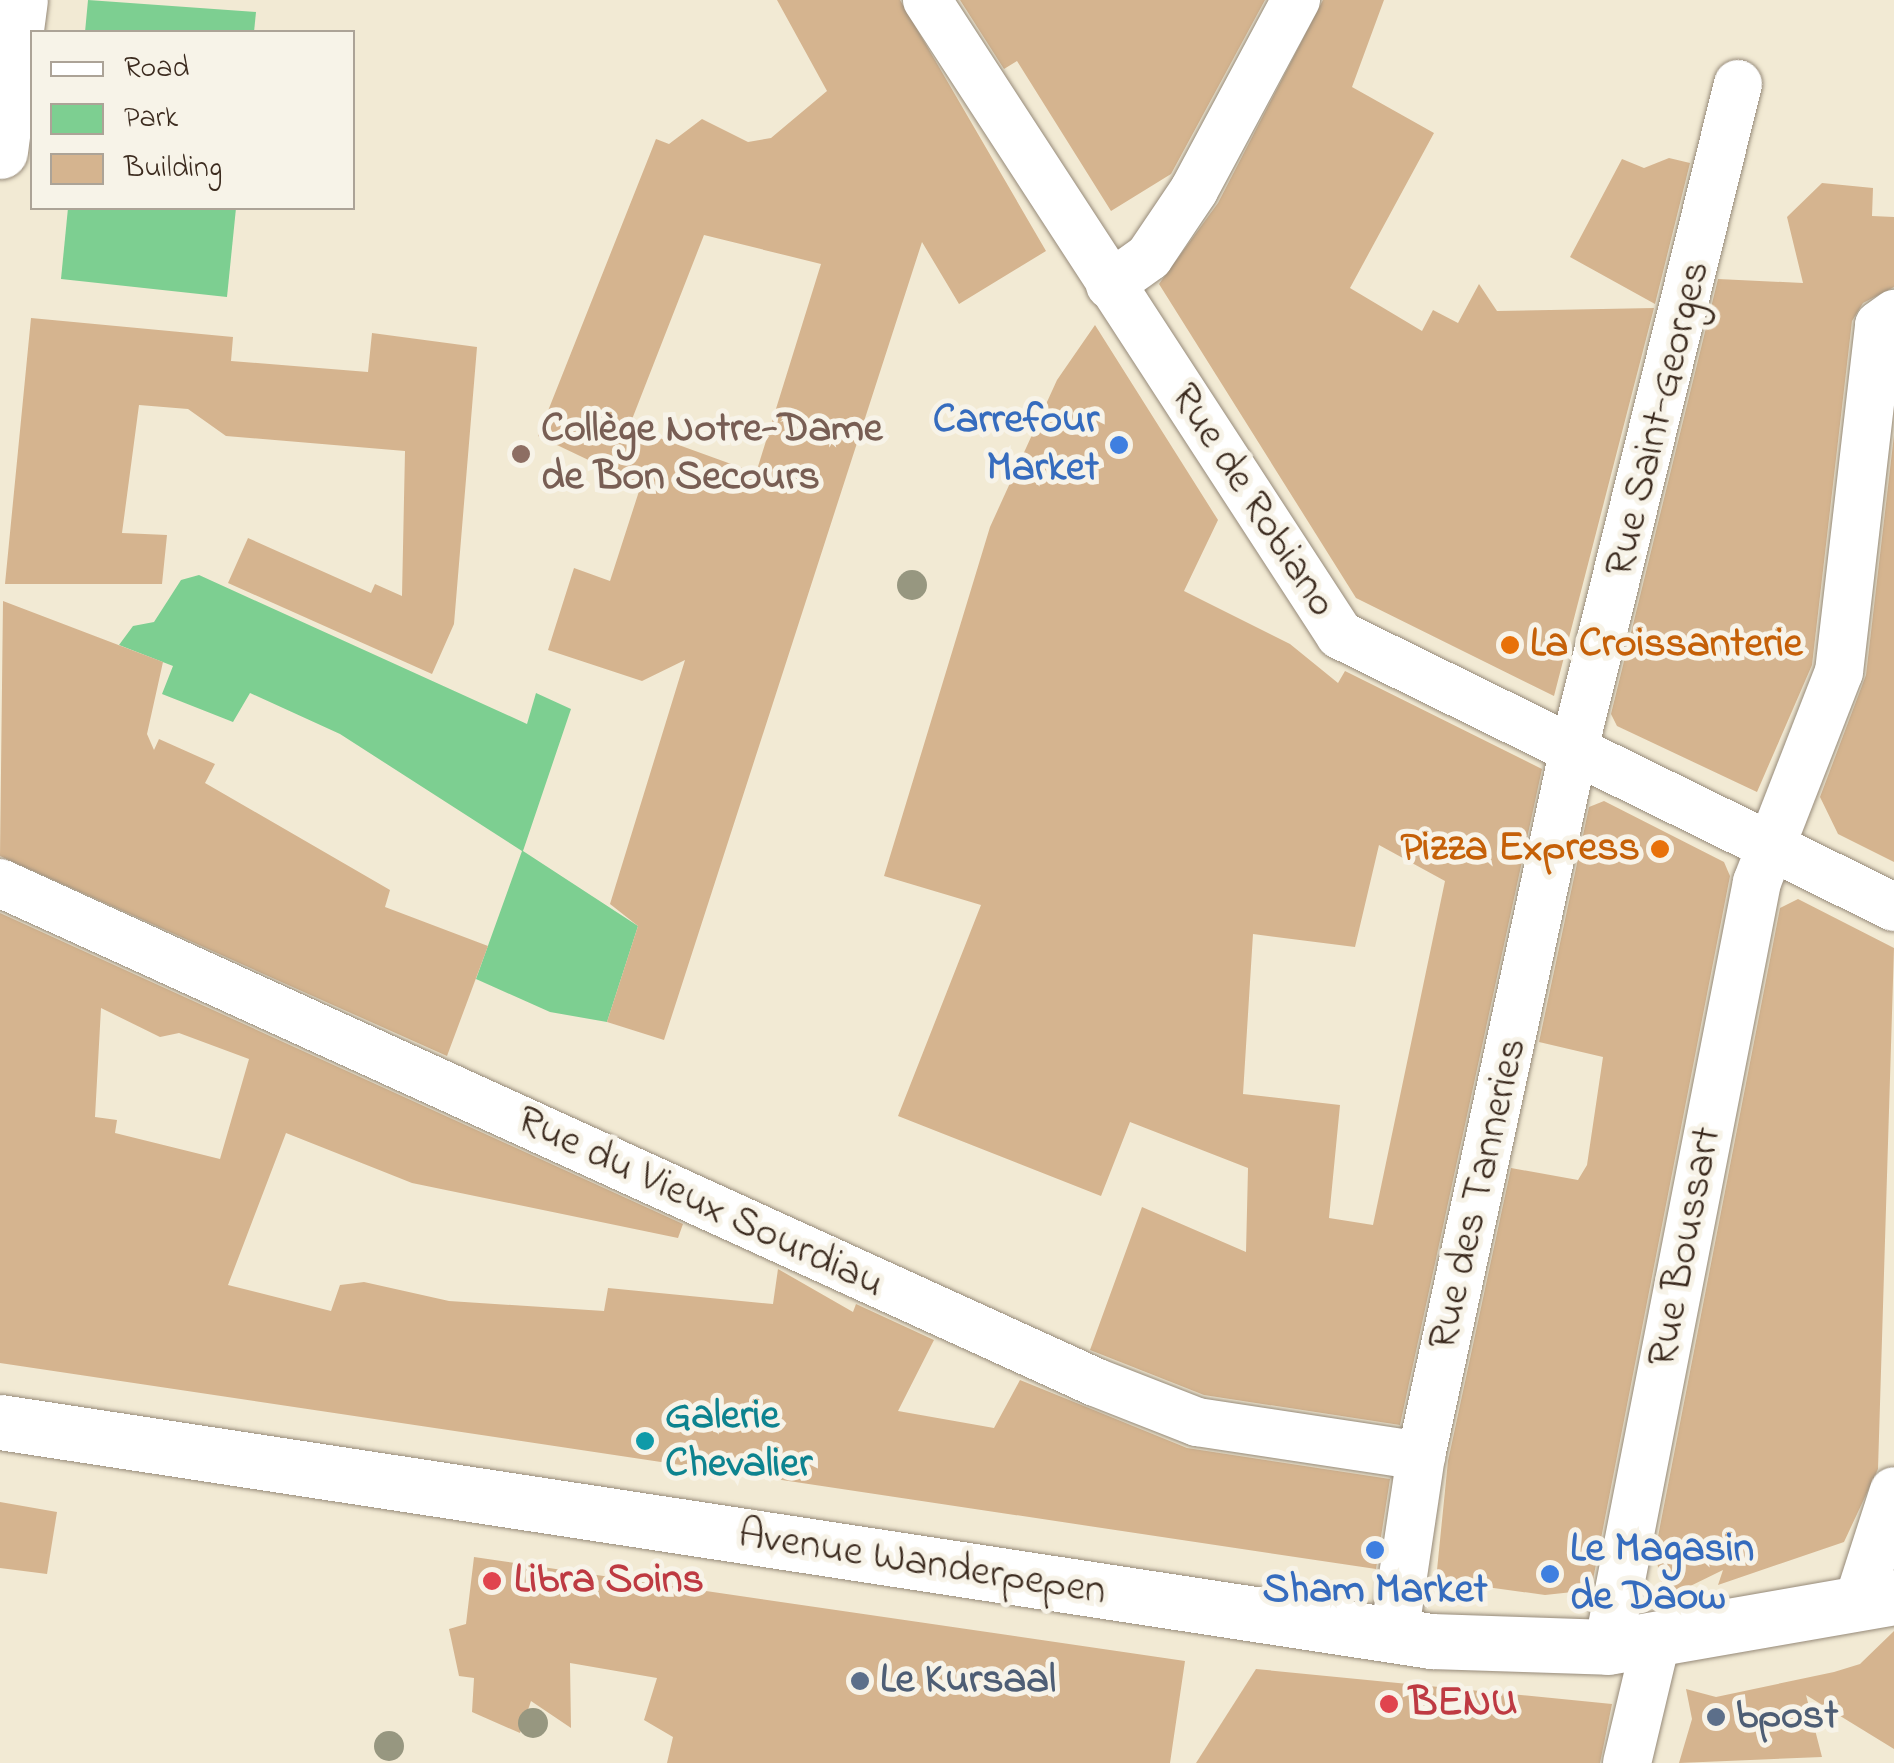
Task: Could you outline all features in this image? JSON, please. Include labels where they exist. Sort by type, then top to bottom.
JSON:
[{"type":"main road","points":[[0,151],[20,0]]},
{"type":"main road","name":"Avenue Wanderpepen","points":[[0,1422],[1394,1636],[1632,1644],[1877,1596]]},
{"type":"street","name":"Rue de Robiano","points":[[926,0],[1340,634],[1573,753],[1894,907]]},
{"type":"street","points":[[1110,285],[1149,257],[1194,190],[1296,0]]},
{"type":"street","name":"Rue Saint-Georges","points":[[1573,753],[1738,84]]},
{"type":"street","name":"Rue Boussart","points":[[1626,1763],[1632,1644],[1770,849],[1839,672],[1879,325],[1894,314]]},
{"type":"street","name":"Rue des Tanneries","points":[[1394,1636],[1421,1456],[1573,753]]},
{"type":"street","name":"Rue du Vieux Sourdiau","points":[[0,882],[1095,1382],[1196,1422],[1421,1456]]},
{"type":"street","points":[[1877,1596],[1894,1491]]},
{"type":"green space","points":[[88,0],[256,12],[254,30],[85,30]]},
{"type":"green space","points":[[68,210],[236,210],[227,297],[61,279]]},
{"type":"green space","points":[[199,575],[527,724],[536,693],[571,709],[523,851],[638,926],[607,1022],[550,1012],[476,979],[522,851],[340,734],[250,693],[233,722],[162,694],[173,666],[119,645],[133,626],[154,622],[181,580]]},
{"type":"building","points":[[777,0],[900,0],[1046,251],[959,304],[922,242],[664,1040],[607,1022],[638,926],[610,904],[685,660],[642,681],[548,650],[574,568],[610,581],[641,485],[538,436],[656,139],[669,144],[702,119],[748,142],[771,138],[827,91]],"holes":[[[704,235],[821,264],[756,473],[629,427]]]},
{"type":"building","points":[[960,0],[1265,0],[1171,174],[1111,211],[1017,61],[1004,69]]},
{"type":"building","points":[[1323,0],[1384,0],[1352,87],[1434,133],[1350,288],[1422,331],[1433,310],[1458,323],[1479,284],[1497,311],[1654,308],[1554,696],[1356,598],[1159,284],[1218,203]]},
{"type":"building","points":[[1669,158],[1690,163],[1655,304],[1570,257],[1622,159],[1644,168]]},
{"type":"building","points":[[1822,183],[1873,188],[1872,216],[1894,217],[1894,287],[1863,303],[1852,321],[1812,665],[1757,792],[1617,726],[1611,714],[1718,279],[1803,283],[1787,217]]},
{"type":"building","points":[[31,318],[233,337],[231,361],[368,372],[372,333],[477,347],[454,624],[432,674],[228,583],[248,538],[371,593],[375,584],[402,596],[405,451],[226,436],[188,409],[139,405],[122,533],[167,535],[162,584],[5,584]]},
{"type":"building","points":[[1095,325],[1218,520],[1184,591],[1290,644],[1338,683],[1345,671],[1542,769],[1400,1425],[1204,1395],[1090,1350],[1142,1207],[1246,1252],[1248,1168],[1130,1122],[1101,1196],[898,1116],[981,905],[884,876],[990,527],[1057,380]],"holes":[[[1379,845],[1445,881],[1373,1225],[1329,1218],[1340,1105],[1243,1094],[1253,934],[1355,947]]]},
{"type":"building","points":[[1894,435],[1894,862],[1838,834],[1820,797],[1866,675]]},
{"type":"building","points":[[3,601],[163,662],[147,734],[154,750],[159,739],[215,764],[205,783],[390,890],[385,907],[488,946],[447,1056],[0,856]]},
{"type":"building","points":[[1604,801],[1724,862],[1730,876],[1591,1590],[1545,1595],[1436,1580],[1448,1461],[1511,1168],[1578,1180],[1587,1165],[1603,1057],[1539,1042],[1589,807]]},
{"type":"building","points":[[1798,899],[1894,948],[1878,1469],[1844,1542],[1718,1585],[1723,1570],[1676,1593],[1661,1582],[1655,1552],[1780,908]]},
{"type":"building","points":[[0,913],[683,1224],[678,1238],[412,1183],[286,1133],[228,1285],[331,1311],[340,1285],[364,1282],[449,1301],[604,1311],[608,1288],[773,1304],[778,1269],[853,1312],[856,1304],[934,1340],[898,1411],[994,1428],[1020,1380],[1187,1448],[1390,1479],[1376,1569],[0,1363]],"holes":[[[101,1008],[160,1037],[179,1033],[249,1059],[220,1159],[115,1133],[117,1120],[95,1117]]]},
{"type":"building","points":[[0,1502],[57,1512],[47,1574],[0,1568]]},
{"type":"building","points":[[474,1557],[1185,1661],[1170,1763],[667,1763],[673,1737],[644,1720],[657,1678],[570,1663],[571,1728],[531,1701],[520,1733],[472,1712],[474,1678],[459,1676],[449,1629],[466,1624]]},
{"type":"building","points":[[1894,1631],[1894,1749],[1806,1695],[1822,1757],[1679,1763],[1692,1719],[1686,1689],[1716,1697],[1834,1672],[1860,1664]]},
{"type":"building","points":[[1256,1669],[1612,1704],[1600,1763],[1196,1763]]},
{"type":"place","name":"Carrefour Market","points":[[1119,445]]},
{"type":"place","name":"Collège Notre-Dame de Bon Secours","points":[[521,454]]},
{"type":"place","name":"La Croissanterie","points":[[1510,645]]},
{"type":"place","name":"Pizza Express","points":[[1660,849]]},
{"type":"place","name":"Galerie Chevalier","points":[[645,1441]]},
{"type":"place","name":"Sham Market","points":[[1375,1550]]},
{"type":"place","name":"Le Magasin de Daow","points":[[1550,1574]]},
{"type":"place","name":"Libra Soins","points":[[492,1581]]},
{"type":"place","name":"Le Kursaal","points":[[860,1681]]},
{"type":"place","name":"BENU","points":[[1389,1704]]},
{"type":"place","name":"bpost","points":[[1716,1717]]}]
